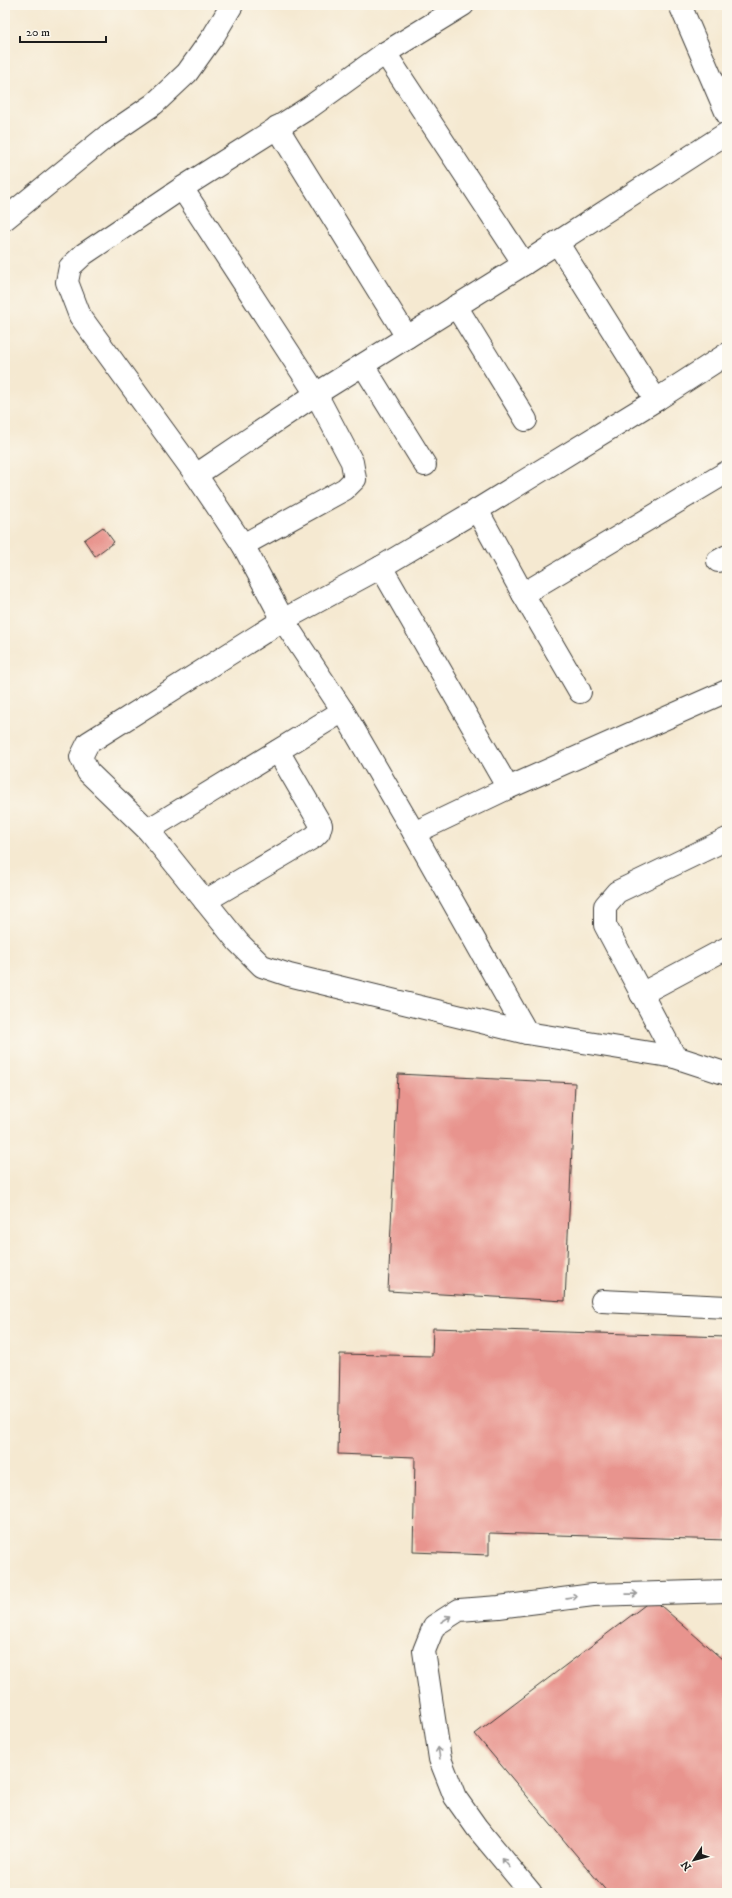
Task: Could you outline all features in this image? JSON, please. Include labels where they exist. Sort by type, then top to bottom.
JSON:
[{"type":"street","points":[[5,219],[107,136],[154,104],[187,72],[214,35],[232,5]]},
{"type":"street","points":[[463,5],[385,53],[310,107],[182,188],[84,254],[70,267],[67,282],[80,316],[196,475],[243,545],[283,620],[343,711],[414,833],[526,1033]]},
{"type":"street","points":[[680,5],[727,114]]},
{"type":"street","points":[[385,53],[524,264]]},
{"type":"street","points":[[277,127],[407,337]]},
{"type":"street","points":[[196,475],[316,394],[524,264],[727,133]]},
{"type":"street","points":[[182,188],[316,394],[352,462],[355,479],[345,489],[243,545]]},
{"type":"street","points":[[557,242],[656,400]]},
{"type":"street","points":[[456,306],[526,420]]},
{"type":"street","points":[[727,354],[656,400],[477,510],[381,567],[283,620],[88,743],[81,757],[88,772],[148,830],[238,942],[262,966],[289,975],[526,1033],[675,1057],[727,1074]]},
{"type":"street","points":[[363,364],[425,466]]},
{"type":"street","points":[[523,594],[727,472]]},
{"type":"street","points":[[477,510],[523,594],[580,692]]},
{"type":"street","points":[[381,567],[508,788]]},
{"type":"street","points":[[414,833],[508,788],[727,691]]},
{"type":"street","points":[[148,830],[343,711]]},
{"type":"street","points":[[205,901],[314,837],[319,832],[322,824],[278,751]]},
{"type":"street","points":[[675,1057],[605,925],[605,906],[617,892],[727,839]]},
{"type":"street","points":[[641,994],[727,948]]},
{"type":"street","points":[[602,1301],[727,1307]]},
{"type":"street","points":[[531,1893],[477,1828],[455,1797],[440,1759],[424,1651],[434,1626],[459,1610],[499,1607],[593,1594],[727,1591]]},
{"type":"building","points":[[103,527],[114,542],[95,556],[84,540]]},
{"type":"building","points":[[398,1074],[575,1083],[565,1301],[388,1291]]},
{"type":"building","points":[[433,1328],[727,1337],[727,1540],[489,1533],[489,1555],[413,1552],[415,1457],[338,1454],[340,1354],[432,1356]]},
{"type":"building","points":[[653,1599],[722,1659],[727,1654],[727,1893],[608,1893],[475,1734]]}]
